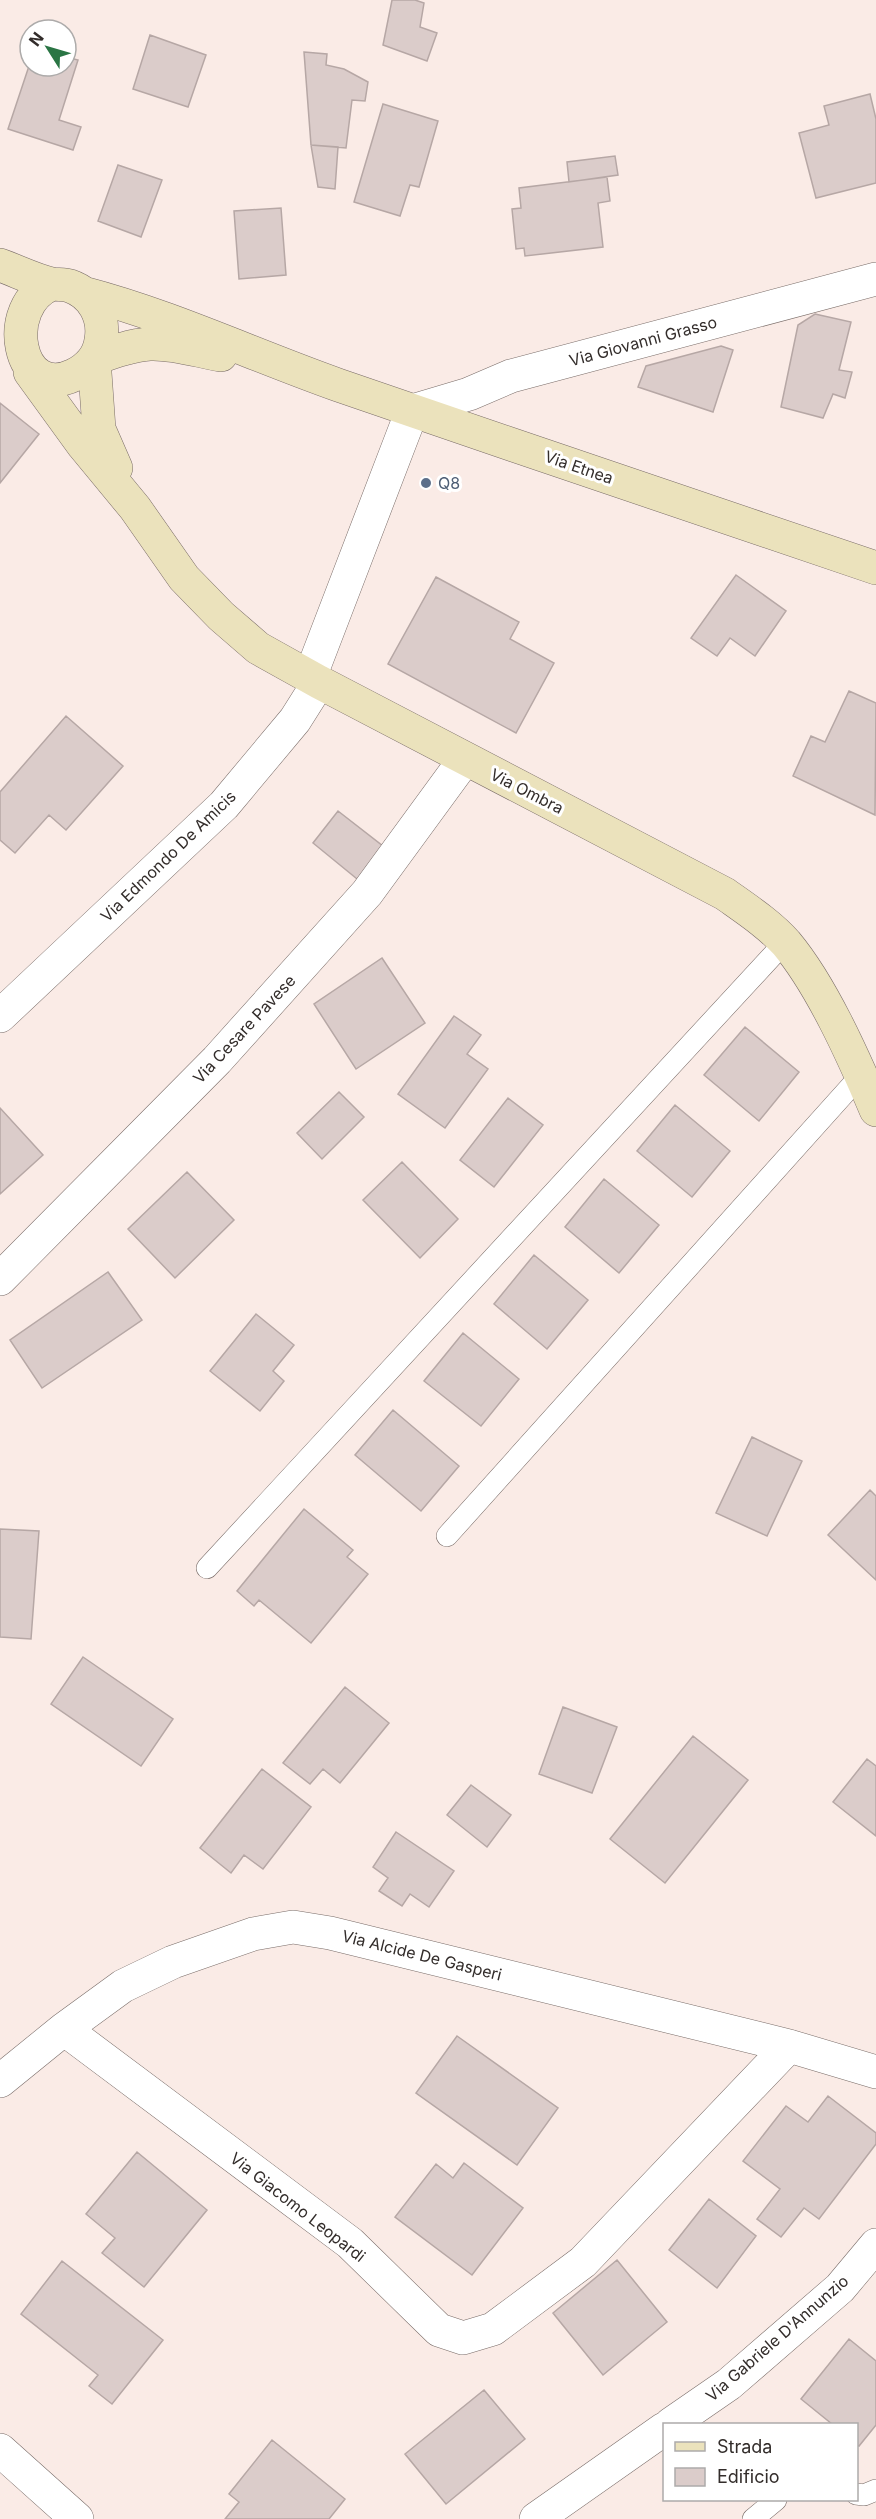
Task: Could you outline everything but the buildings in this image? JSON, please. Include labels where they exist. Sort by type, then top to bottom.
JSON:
[{"type":"main road","points":[[0,265],[67,288],[127,304],[199,330],[282,365]]},
{"type":"main road","points":[[15,357],[43,378],[58,379],[72,376],[85,369],[94,359],[103,330],[94,303],[67,288],[37,288],[24,297],[14,309],[8,324],[9,340],[15,357],[135,508]]},
{"type":"main road","points":[[94,359],[114,351],[149,344],[167,345],[282,365]]},
{"type":"main road","points":[[96,398],[106,374],[124,355],[149,344]]},
{"type":"main road","points":[[94,359],[99,429],[135,508]]},
{"type":"main road","name":"Via Etnea","points":[[282,365],[411,411],[876,568]]},
{"type":"main road","name":"Via Ombra","points":[[135,508],[184,578],[221,616],[258,648],[314,680],[725,894],[756,916],[785,942],[810,976],[861,1075],[876,1110]]},
{"type":"street","name":"Via Giovanni Grasso","points":[[411,411],[469,394],[511,376],[876,279]]},
{"type":"street","name":"Via Edmondo De Amicis","points":[[0,1016],[224,805],[295,720],[314,680],[411,411]]},
{"type":"street","name":"Via Cesare Pavese","points":[[0,1279],[217,1060],[367,893],[465,759]]},
{"type":"street","name":"Via Alcide De Gasperi","points":[[0,2081],[64,2029],[123,1986],[173,1962],[253,1934],[293,1927],[341,1935],[789,2046],[876,2072]]},
{"type":"street","name":"Via Giacomo Leopardi","points":[[64,2029],[350,2243],[439,2330],[463,2338],[493,2329],[583,2262],[789,2046]]},
{"type":"street","name":"Via Gabriele D'Annunzio","points":[[672,2423],[729,2384],[840,2288],[876,2246]]},
{"type":"street","points":[[536,2519],[663,2430]]},
{"type":"street","points":[[0,2450],[77,2519]]},
{"type":"lane","points":[[207,1568],[785,942]]},
{"type":"lane","points":[[447,1536],[861,1075]]},
{"type":"lane","points":[[858,2494],[864,2495],[876,2490]]},
{"type":"lane","points":[[753,2519],[774,2501]]},
{"type":"place","name":"Q8","points":[[426,483]]}]
